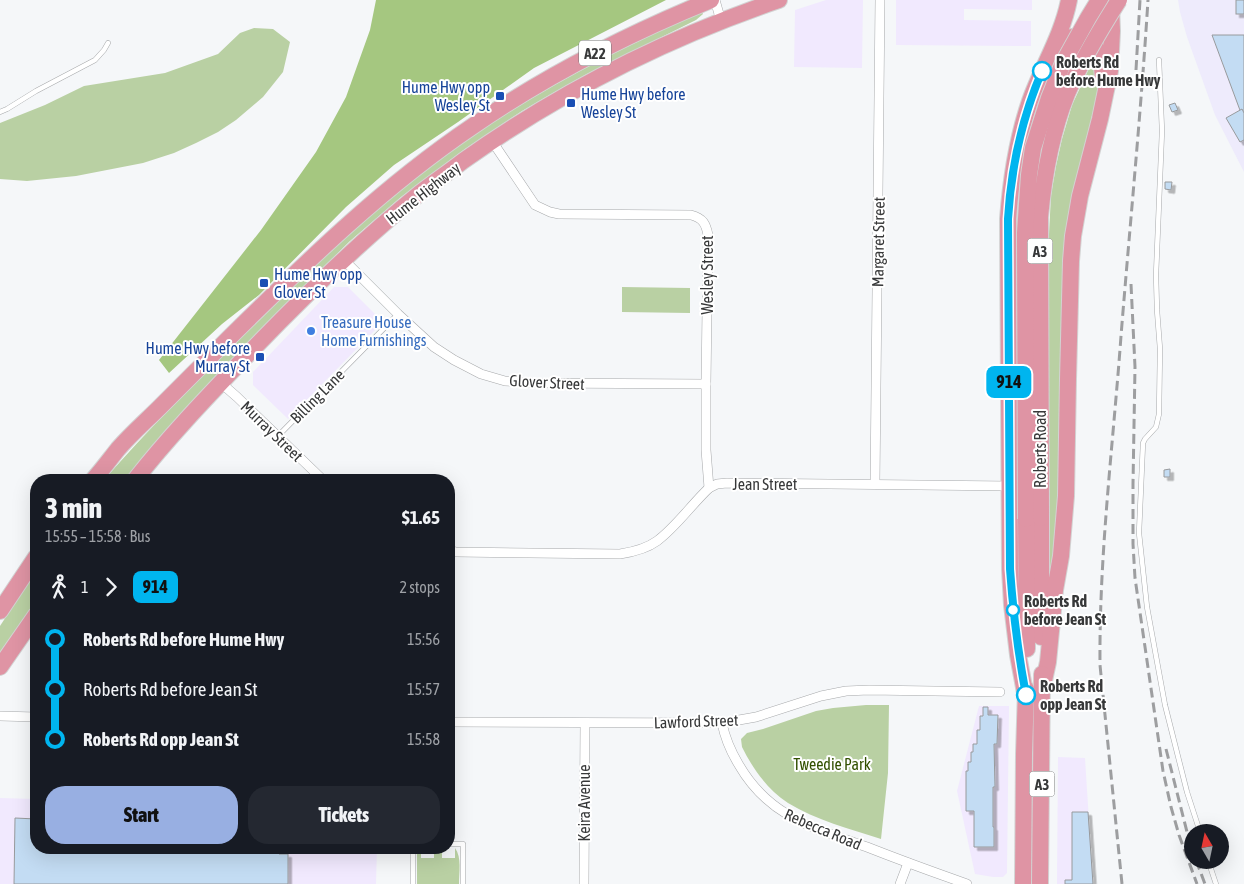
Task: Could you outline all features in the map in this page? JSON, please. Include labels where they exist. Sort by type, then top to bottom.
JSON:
[{"type":"highway","name":"Hume Highway","points":[[98,474],[118,449],[303,266],[358,215],[422,163],[473,125],[563,70],[626,37],[711,0]]},
{"type":"highway","name":"Hume Highway","points":[[140,474],[221,383],[343,259],[422,192],[492,141],[532,115],[595,79],[651,51],[721,21],[779,0]]},
{"type":"highway","points":[[1026,698],[1018,655],[1010,569],[1008,262],[1010,196],[1015,158],[1025,118],[1038,80],[1062,28],[1069,0]]},
{"type":"highway","name":"Roberts Road","points":[[1040,884],[1043,685],[1041,617],[1033,519],[1025,233],[1033,148],[1063,63],[1100,0]]},
{"type":"highway","points":[[1043,685],[1048,662],[1055,590],[1061,556],[1066,496],[1072,236],[1105,95],[1112,50],[1111,0]]},
{"type":"highway","name":"Roberts Road","points":[[1023,884],[1027,616],[1033,519],[1040,217],[1049,155],[1067,94],[1088,51],[1119,0]]},
{"type":"highway","points":[[1053,49],[1069,37],[1076,36],[1088,39],[1098,51],[1102,66],[1105,95]]},
{"type":"highway","points":[[0,611],[30,566]]},
{"type":"highway","points":[[0,667],[30,624]]},
{"type":"street","points":[[715,0],[721,21]]},
{"type":"street","name":"Margaret Street","points":[[875,484],[880,0]]},
{"type":"street","name":"Wesley Street","points":[[492,141],[536,205],[550,212],[559,214],[690,215],[701,219],[705,223],[708,236],[706,450],[709,488]]},
{"type":"street","name":"Glover Street","points":[[343,259],[434,347],[481,374],[505,381],[534,383],[706,384]]},
{"type":"street","name":"Murray Street","points":[[221,383],[238,397],[316,474]]},
{"type":"street","name":"Jean Street","points":[[455,553],[620,554],[633,552],[656,542],[709,488],[717,484],[1009,486]]},
{"type":"street","name":"Lawford Street","points":[[455,722],[722,723],[756,717],[821,696],[846,691],[1000,692]]},
{"type":"street","points":[[0,716],[30,717]]},
{"type":"street","name":"Keira Avenue","points":[[584,723],[584,884]]},
{"type":"street","name":"Rebecca Road","points":[[722,723],[730,751],[741,769],[760,794],[778,809],[804,824],[966,884]]},
{"type":"street","points":[[900,884],[908,863]]},
{"type":"lane","points":[[0,112],[36,90],[94,60],[108,43]]},
{"type":"lane","points":[[1159,60],[1162,131],[1156,275],[1156,310],[1160,349],[1159,414],[1156,426],[1143,443],[1140,544],[1148,607],[1164,696],[1187,792],[1197,824]]},
{"type":"lane","name":"Billing Lane","points":[[278,436],[398,314]]},
{"type":"lane","points":[[455,844],[463,844],[463,884]]},
{"type":"lane","points":[[413,854],[413,884]]},
{"type":"lane","points":[[1211,869],[1216,884]]},
{"type":"shaded area","points":[[826,0],[863,0],[862,68],[794,67],[795,10]]},
{"type":"shaded area","points":[[896,0],[1032,0],[1032,10],[964,9],[964,20],[1031,21],[1031,46],[896,45]]},
{"type":"shaded area","points":[[1178,0],[1244,0],[1244,172],[1215,115],[1187,37]]},
{"type":"shaded area","points":[[334,287],[348,287],[383,322],[288,419],[253,385],[253,372]]},
{"type":"shaded area","points":[[979,706],[1009,706],[1007,873],[1003,877],[975,874],[957,791]]},
{"type":"shaded area","points":[[1058,757],[1085,758],[1093,884],[1057,884]]},
{"type":"shaded area","points":[[0,798],[30,799],[30,854],[377,854],[376,884],[0,884]]},
{"type":"green space","points":[[376,0],[666,0],[534,68],[394,165],[346,207],[259,295],[222,324],[169,373],[159,360],[261,230],[316,152],[346,97],[370,30]]},
{"type":"green space","points":[[702,12],[703,14],[696,20],[585,75],[522,111],[465,149],[401,197],[350,241],[293,297],[161,436],[130,474],[109,474],[172,407],[310,270],[380,206],[417,176],[455,148],[534,97],[659,31]]},
{"type":"green space","points":[[254,28],[273,29],[290,42],[283,72],[263,97],[236,120],[218,132],[174,153],[143,163],[76,176],[27,181],[0,179],[0,123],[45,105],[84,86],[165,73],[218,54],[240,33]]},
{"type":"green space","points":[[1093,60],[1101,89],[1070,205],[1062,465],[1053,578],[1047,579],[1049,234],[1051,195],[1062,139],[1072,105]]},
{"type":"green space","points":[[622,287],[690,288],[690,313],[622,312]]},
{"type":"green space","points":[[30,580],[30,610],[0,652],[0,626]]},
{"type":"green space","name":"Tweedie Park","points":[[866,705],[889,705],[888,773],[881,839],[845,828],[788,803],[767,785],[756,771],[742,747],[741,739],[747,733],[816,711]]},
{"type":"green space","points":[[455,848],[459,860],[459,884],[417,884],[417,854],[421,854],[421,858],[434,858],[434,854],[442,854],[442,858],[455,858]]},
{"type":"building","points":[[1236,0],[1244,0],[1244,14],[1236,14]]},
{"type":"building","points":[[1212,35],[1244,35],[1244,113],[1241,113]]},
{"type":"building","points":[[1175,103],[1178,110],[1172,112],[1169,105]]},
{"type":"building","points":[[1242,109],[1244,113],[1244,140],[1240,142],[1226,118]]},
{"type":"building","points":[[1165,182],[1172,182],[1171,190],[1165,189]]},
{"type":"building","points":[[1170,469],[1170,477],[1164,477],[1164,470]]},
{"type":"building","points":[[983,707],[988,707],[988,715],[998,715],[997,744],[994,744],[994,847],[974,847],[974,811],[966,811],[966,771],[968,771],[968,762],[971,762],[973,744],[977,744],[977,730],[980,730],[980,716],[983,716]]},
{"type":"building","points":[[1072,812],[1088,812],[1093,884],[1065,884],[1065,880],[1072,880]]},
{"type":"building","points":[[15,818],[30,819],[30,854],[288,854],[288,884],[14,884]]},
{"type":"railway","points":[[1136,70],[1140,0]]},
{"type":"railway","points":[[1122,884],[1100,665],[1100,624],[1107,501],[1148,0]]},
{"type":"railway","points":[[1131,284],[1135,367],[1133,484],[1135,578],[1163,771],[1179,835],[1197,884]]},
{"type":"railway","points":[[1166,749],[1185,824]]},
{"type":"railway","points":[[1199,869],[1205,884]]},
{"type":"bus line","name":"914","points":[[1026,695],[1018,655],[1010,569],[1008,219],[1012,178],[1019,140],[1030,102],[1042,71]]},
{"type":"place","name":"Roberts Rd before Hume Hwy","points":[[1042,71]]},
{"type":"place","name":"Hume Hwy opp Wesley St","points":[[500,96]]},
{"type":"place","name":"Hume Hwy before Wesley St","points":[[571,103]]},
{"type":"place","name":"Hume Hwy opp Glover St","points":[[264,283]]},
{"type":"place","name":"Treasure House Home Furnishings","points":[[311,331]]},
{"type":"place","name":"Hume Hwy before Murray St","points":[[260,357]]},
{"type":"place","name":"Roberts Rd before Jean St","points":[[1013,610]]},
{"type":"place","name":"Roberts Rd opp Jean St","points":[[1026,695]]}]
